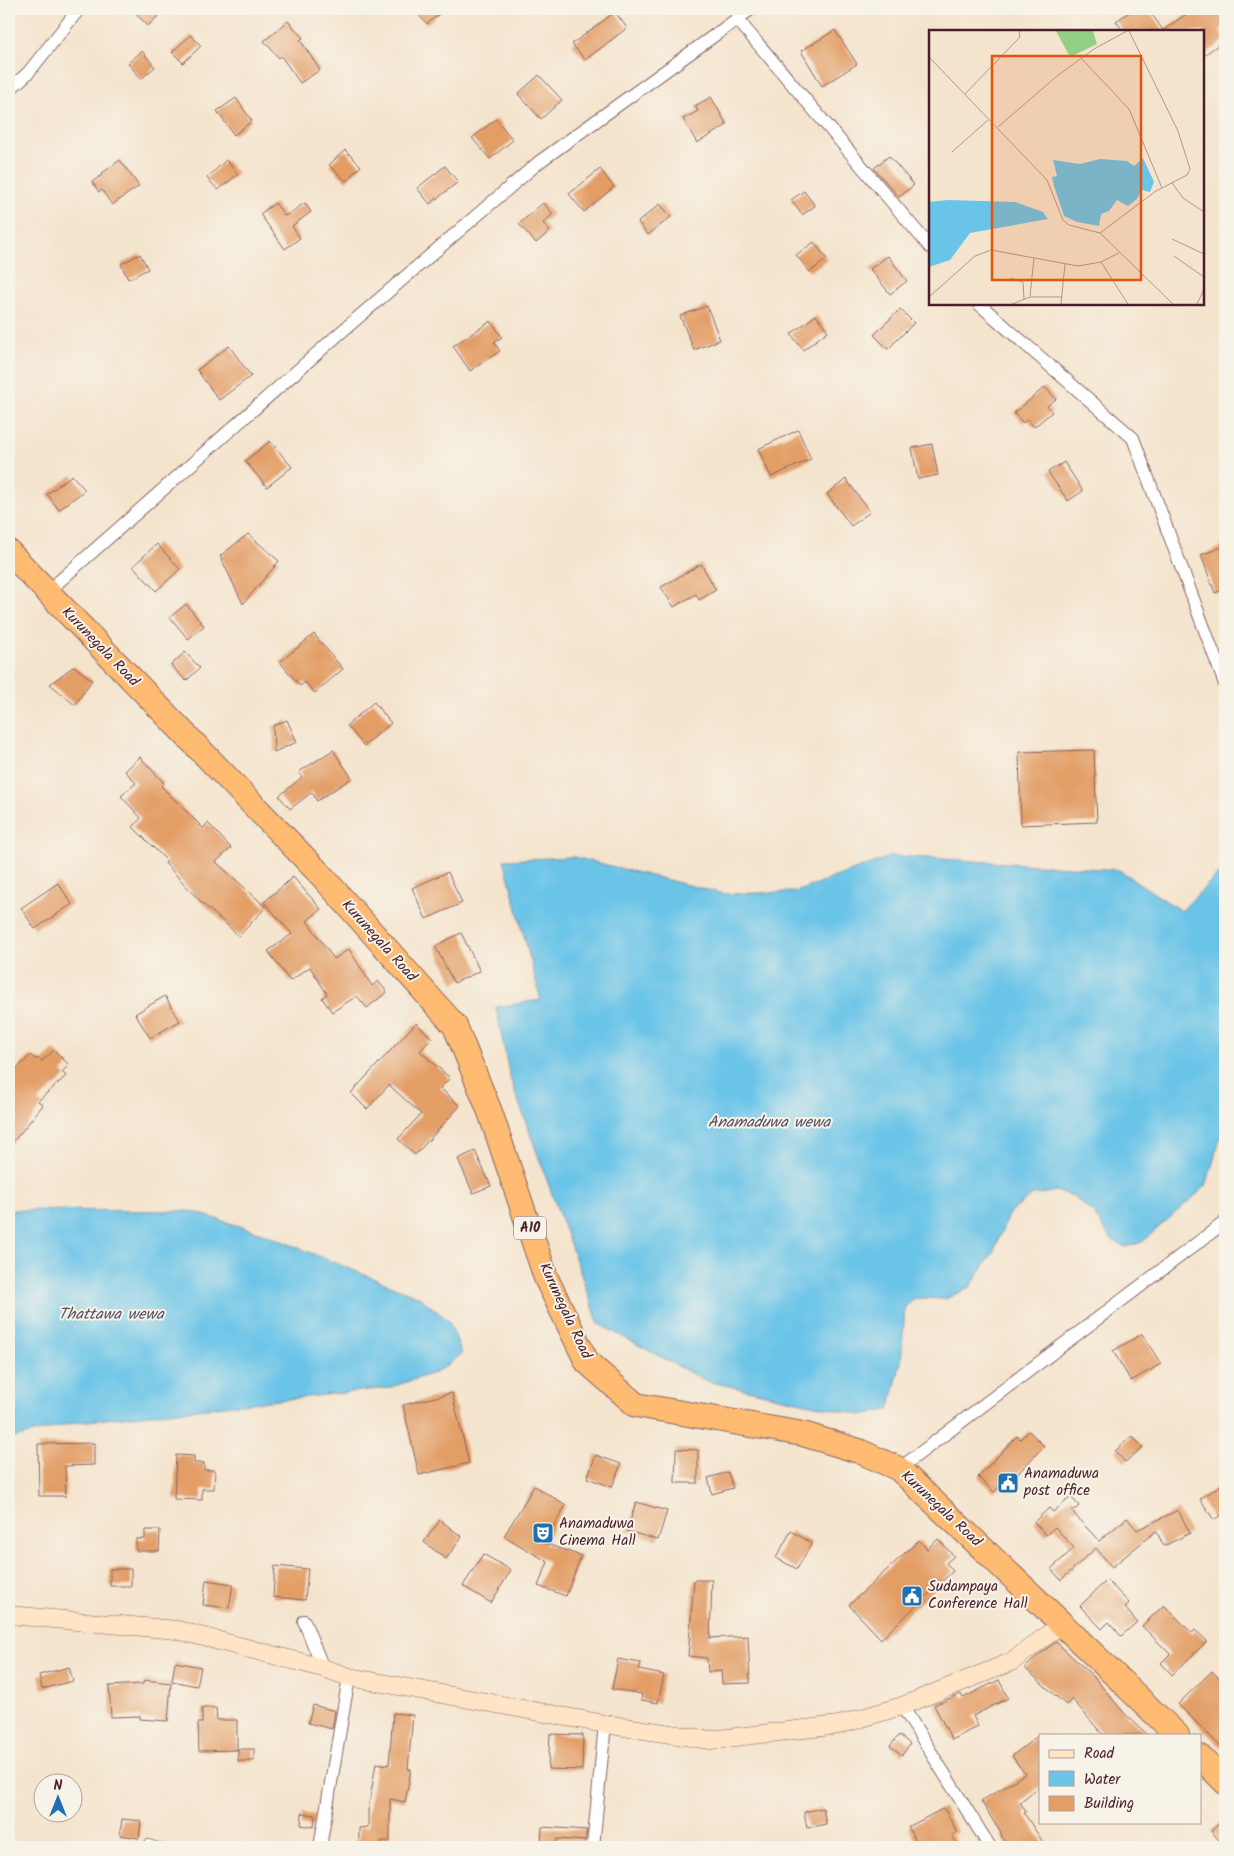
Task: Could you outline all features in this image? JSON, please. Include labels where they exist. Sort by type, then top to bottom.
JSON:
[{"type":"highway","name":"Kurunegala Road","points":[[9,552],[322,876],[455,1026],[490,1112],[546,1278],[588,1362],[636,1405],[803,1434],[859,1451],[899,1469],[1176,1734]]},
{"type":"highway","points":[[1202,1760],[1225,1782]]},
{"type":"street","points":[[9,90],[28,72],[79,9]]},
{"type":"street","points":[[47,592],[340,332],[539,162],[751,9]]},
{"type":"street","points":[[736,19],[929,246]]},
{"type":"street","points":[[980,305],[1133,438],[1225,684]]},
{"type":"street","points":[[899,1469],[1225,1222]]},
{"type":"street","points":[[9,1615],[177,1630],[323,1668],[349,1677],[605,1724],[710,1740],[839,1725],[902,1706],[1011,1662],[1062,1624]]},
{"type":"street","points":[[304,1621],[323,1668]]},
{"type":"street","points":[[320,1847],[349,1677]]},
{"type":"street","points":[[902,1706],[990,1847]]},
{"type":"street","points":[[593,1847],[605,1724]]},
{"type":"lane","points":[[148,1843],[162,1847]]},
{"type":"water","name":"Anamaduwa wewa","points":[[892,856],[1119,870],[1181,911],[1225,867],[1225,1122],[1206,1186],[1142,1242],[1126,1247],[1112,1240],[1093,1213],[1073,1196],[1056,1191],[1033,1195],[1009,1213],[994,1251],[970,1287],[946,1299],[915,1298],[905,1307],[901,1362],[889,1410],[861,1415],[706,1381],[599,1324],[510,1078],[496,1007],[541,1000],[504,860],[574,857],[724,894],[795,892]]},
{"type":"water","name":"Thattawa wewa","points":[[9,1210],[191,1211],[262,1233],[419,1297],[449,1321],[462,1354],[437,1372],[388,1388],[78,1422],[9,1439]]},
{"type":"building","points":[[132,9],[165,9],[148,26]]},
{"type":"building","points":[[413,9],[445,9],[427,24]]},
{"type":"building","points":[[1134,9],[1148,9],[1163,30],[1122,30],[1116,21]]},
{"type":"building","points":[[1194,9],[1219,9],[1225,17],[1225,26],[1220,30],[1225,40],[1204,55],[1204,30],[1163,30]]},
{"type":"building","points":[[615,12],[627,28],[585,60],[572,44]]},
{"type":"building","points":[[288,21],[303,38],[300,40],[320,70],[300,83],[281,56],[279,58],[264,41]]},
{"type":"building","points":[[835,30],[857,64],[822,86],[801,51]]},
{"type":"building","points":[[191,35],[201,46],[183,63],[172,52]]},
{"type":"building","points":[[142,51],[155,67],[141,79],[128,63]]},
{"type":"building","points":[[539,75],[562,100],[541,119],[518,94]]},
{"type":"building","points":[[711,97],[727,125],[697,143],[683,119],[698,111],[695,106]]},
{"type":"building","points":[[236,98],[252,121],[234,135],[217,111]]},
{"type":"building","points":[[496,119],[513,140],[490,159],[472,138]]},
{"type":"building","points":[[345,150],[361,166],[346,181],[329,165]]},
{"type":"building","points":[[889,156],[914,185],[899,197],[874,168]]},
{"type":"building","points":[[120,160],[139,186],[112,205],[102,190],[99,192],[92,182]]},
{"type":"building","points":[[226,160],[238,174],[218,190],[207,178]]},
{"type":"building","points":[[445,166],[458,182],[430,204],[417,188]]},
{"type":"building","points":[[600,169],[614,187],[584,212],[569,194]]},
{"type":"building","points":[[804,191],[815,206],[802,215],[791,200]]},
{"type":"building","points":[[275,203],[285,216],[305,203],[311,212],[292,226],[300,238],[285,249],[260,214]]},
{"type":"building","points":[[543,203],[553,214],[543,223],[550,231],[536,243],[519,224]]},
{"type":"building","points":[[660,204],[671,217],[648,235],[638,222]]},
{"type":"building","points":[[814,242],[827,259],[810,272],[796,255]]},
{"type":"building","points":[[140,254],[148,269],[128,279],[121,264]]},
{"type":"building","points":[[888,256],[907,281],[890,294],[870,269]]},
{"type":"building","points":[[707,306],[720,340],[694,350],[680,316]]},
{"type":"building","points":[[900,309],[914,323],[888,349],[874,335]]},
{"type":"building","points":[[816,315],[828,331],[803,350],[791,334]]},
{"type":"building","points":[[491,321],[502,337],[494,342],[500,351],[470,371],[453,346]]},
{"type":"building","points":[[229,346],[251,376],[219,400],[197,370]]},
{"type":"building","points":[[1045,387],[1056,399],[1047,406],[1052,412],[1034,427],[1027,419],[1023,423],[1014,413]]},
{"type":"building","points":[[798,430],[811,459],[771,477],[758,449]]},
{"type":"building","points":[[270,441],[292,467],[267,487],[245,461]]},
{"type":"building","points":[[932,444],[938,475],[918,479],[912,448]]},
{"type":"building","points":[[1064,462],[1083,491],[1068,501],[1048,472]]},
{"type":"building","points":[[72,475],[85,490],[59,510],[47,494]]},
{"type":"building","points":[[846,479],[870,512],[851,526],[827,494]]},
{"type":"building","points":[[248,534],[279,561],[243,604],[220,556]]},
{"type":"building","points":[[157,544],[180,569],[156,591],[133,566]]},
{"type":"building","points":[[1225,546],[1225,589],[1215,593],[1201,555]]},
{"type":"building","points":[[701,564],[716,590],[699,600],[696,594],[674,607],[661,587]]},
{"type":"building","points":[[186,604],[204,626],[188,639],[170,617]]},
{"type":"building","points":[[314,634],[343,669],[315,693],[305,682],[300,686],[280,662]]},
{"type":"building","points":[[185,652],[200,668],[186,681],[171,665]]},
{"type":"building","points":[[74,666],[92,680],[75,705],[50,684]]},
{"type":"building","points":[[374,702],[391,723],[364,746],[347,725]]},
{"type":"building","points":[[287,720],[297,742],[274,752],[273,726]]},
{"type":"building","points":[[333,750],[352,778],[317,801],[312,792],[290,809],[279,796],[302,777],[299,772]]},
{"type":"building","points":[[1094,750],[1097,822],[1021,825],[1019,752]]},
{"type":"building","points":[[140,757],[164,783],[161,786],[203,828],[208,823],[231,848],[216,862],[266,907],[239,936],[201,902],[165,863],[167,861],[133,827],[141,818],[121,796],[136,783],[125,771]]},
{"type":"building","points":[[448,872],[462,903],[426,919],[412,888]]},
{"type":"building","points":[[293,877],[321,909],[307,921],[334,959],[349,949],[372,986],[378,981],[387,992],[367,1008],[357,996],[332,1012],[322,998],[327,994],[310,967],[290,981],[268,951],[292,934],[264,902]]},
{"type":"building","points":[[58,883],[72,904],[35,929],[21,908]]},
{"type":"building","points":[[461,933],[480,971],[454,983],[435,946]]},
{"type":"building","points":[[165,996],[180,1021],[150,1038],[135,1014]]},
{"type":"building","points":[[416,1023],[432,1038],[420,1051],[450,1078],[440,1088],[460,1106],[415,1155],[398,1139],[421,1114],[389,1085],[367,1109],[351,1093]]},
{"type":"building","points":[[54,1050],[69,1065],[62,1072],[66,1076],[38,1101],[43,1105],[9,1147],[9,1076],[31,1055],[36,1060],[38,1058],[42,1061]]},
{"type":"building","points":[[475,1151],[491,1186],[473,1193],[458,1159]]},
{"type":"building","points":[[1142,1334],[1161,1364],[1131,1381],[1113,1351]]},
{"type":"building","points":[[452,1393],[469,1463],[419,1475],[403,1405]]},
{"type":"building","points":[[1029,1431],[1044,1446],[1002,1490],[999,1487],[994,1492],[978,1477],[1017,1436],[1020,1439]]},
{"type":"building","points":[[1132,1436],[1143,1447],[1125,1462],[1115,1451]]},
{"type":"building","points":[[94,1443],[94,1465],[65,1466],[66,1496],[39,1496],[38,1444]]},
{"type":"building","points":[[676,1449],[698,1450],[698,1483],[675,1483]]},
{"type":"building","points":[[176,1455],[194,1456],[194,1463],[204,1463],[204,1470],[215,1470],[214,1489],[202,1489],[202,1500],[174,1499]]},
{"type":"building","points":[[596,1455],[621,1464],[612,1487],[587,1478]]},
{"type":"building","points":[[728,1472],[733,1488],[712,1494],[708,1478]]},
{"type":"building","points":[[1225,1482],[1225,1512],[1214,1520],[1200,1499]]},
{"type":"building","points":[[534,1486],[566,1505],[544,1543],[581,1556],[566,1596],[538,1586],[548,1562],[504,1536]]},
{"type":"building","points":[[1071,1497],[1079,1506],[1072,1512],[1099,1541],[1127,1518],[1137,1530],[1178,1510],[1190,1533],[1164,1546],[1156,1531],[1112,1567],[1096,1548],[1061,1580],[1051,1569],[1074,1548],[1055,1527],[1046,1535],[1034,1522],[1049,1508],[1053,1512]]},
{"type":"building","points":[[636,1502],[667,1511],[658,1540],[627,1531]]},
{"type":"building","points":[[440,1520],[462,1537],[446,1559],[424,1542]]},
{"type":"building","points":[[145,1530],[160,1530],[159,1551],[136,1551],[136,1539],[145,1539]]},
{"type":"building","points":[[791,1531],[812,1543],[797,1569],[776,1558]]},
{"type":"building","points":[[938,1539],[954,1556],[946,1563],[953,1571],[881,1639],[849,1605],[919,1540],[927,1549]]},
{"type":"building","points":[[483,1554],[511,1570],[491,1603],[463,1586]]},
{"type":"building","points":[[275,1566],[308,1569],[305,1600],[273,1597]]},
{"type":"building","points":[[110,1569],[131,1569],[131,1586],[110,1586]]},
{"type":"building","points":[[206,1580],[233,1584],[229,1608],[203,1605]]},
{"type":"building","points":[[694,1580],[712,1580],[710,1638],[748,1636],[750,1683],[722,1684],[721,1671],[708,1672],[707,1658],[688,1656]]},
{"type":"building","points":[[1107,1580],[1129,1603],[1125,1608],[1137,1622],[1121,1636],[1109,1622],[1102,1629],[1080,1606]]},
{"type":"building","points":[[1164,1605],[1192,1633],[1195,1630],[1207,1641],[1172,1675],[1161,1663],[1170,1654],[1142,1626]]},
{"type":"building","points":[[1056,1642],[1093,1676],[1125,1714],[1147,1734],[1102,1734],[1072,1699],[1066,1705],[1025,1668]]},
{"type":"building","points":[[618,1659],[641,1663],[639,1670],[664,1675],[658,1703],[641,1700],[642,1694],[612,1689]]},
{"type":"building","points":[[175,1662],[201,1667],[197,1686],[172,1681]]},
{"type":"building","points":[[69,1667],[73,1681],[42,1689],[39,1675]]},
{"type":"building","points":[[1212,1671],[1225,1684],[1225,1751],[1178,1704]]},
{"type":"building","points":[[144,1680],[171,1683],[168,1721],[140,1719],[140,1716],[111,1717],[109,1686],[143,1684]]},
{"type":"building","points":[[999,1680],[1008,1698],[973,1716],[978,1726],[952,1740],[934,1705],[961,1694],[963,1698]]},
{"type":"building","points":[[313,1705],[335,1711],[332,1729],[308,1723]]},
{"type":"building","points":[[202,1708],[216,1708],[217,1720],[237,1720],[237,1750],[199,1751],[198,1723],[202,1723]]},
{"type":"building","points":[[393,1713],[413,1715],[408,1769],[411,1769],[405,1802],[390,1799],[390,1841],[381,1841],[381,1847],[359,1847],[359,1828],[368,1827],[368,1811],[376,1763],[389,1765]]},
{"type":"building","points":[[550,1734],[583,1735],[582,1770],[548,1769]]},
{"type":"building","points":[[899,1735],[910,1744],[902,1755],[890,1746]]},
{"type":"building","points":[[1039,1735],[1039,1787],[1020,1802],[1026,1812],[1024,1813],[1046,1847],[1008,1847],[981,1801],[1025,1774],[1012,1756]]},
{"type":"building","points":[[238,1749],[254,1749],[254,1761],[238,1761]]},
{"type":"building","points":[[823,1808],[826,1824],[807,1828],[804,1812]]},
{"type":"building","points":[[944,1808],[957,1832],[952,1835],[959,1847],[919,1847],[908,1827]]},
{"type":"building","points":[[302,1813],[315,1815],[314,1827],[301,1825]]},
{"type":"building","points":[[1225,1818],[1225,1847],[1211,1831]]},
{"type":"building","points":[[122,1819],[141,1821],[139,1838],[120,1835]]},
{"type":"building","points":[[542,1827],[587,1830],[585,1841],[557,1839],[556,1847],[541,1847]]},
{"type":"place","name":"Anamaduwa post office","points":[[1008,1483]]},
{"type":"place","name":"Anamaduwa Cinema Hall","points":[[543,1533]]},
{"type":"place","name":"Sudampaya Conference Hall","points":[[912,1596]]}]
